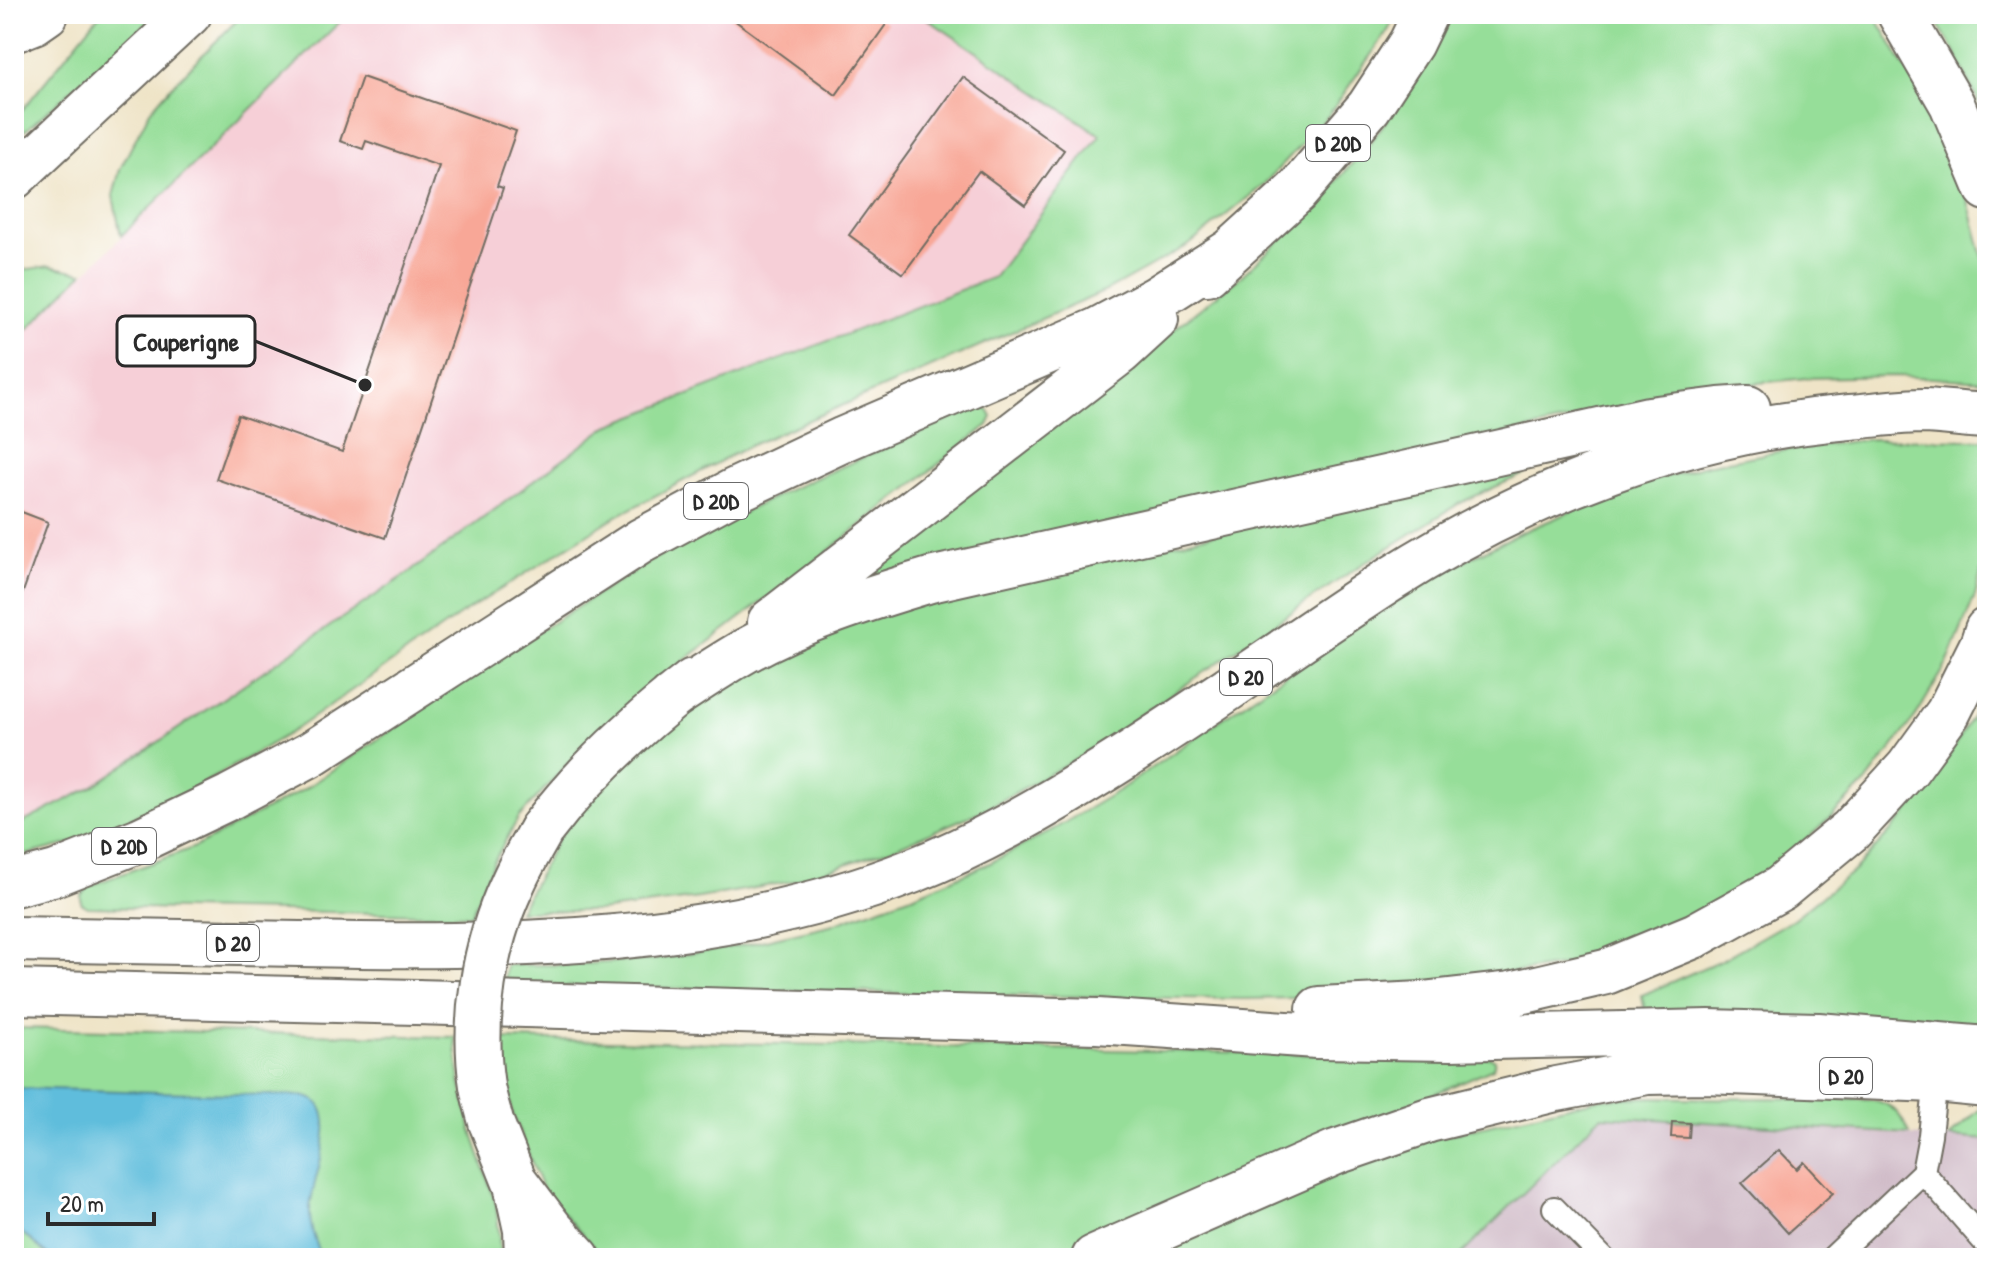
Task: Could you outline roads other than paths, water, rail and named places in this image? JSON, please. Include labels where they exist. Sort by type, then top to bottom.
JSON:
[{"type":"main road","name":"D 20D","points":[[14,884],[56,873],[140,840],[311,754],[614,558],[734,491],[844,439],[1098,330],[1156,299],[1228,253],[1296,192],[1369,107],[1411,43],[1425,14]]},
{"type":"main road","points":[[1900,14],[1952,104],[1987,188]]},
{"type":"main road","points":[[578,1258],[551,1229],[514,1180],[491,1122],[482,1086],[478,1037],[483,985],[494,930],[512,885],[541,830],[596,765],[637,726],[1120,352],[1228,253]]},
{"type":"main road","points":[[671,698],[746,650],[810,621],[867,599],[946,577],[1649,419],[1719,410],[1794,406],[1922,411]]},
{"type":"main road","name":"D 20","points":[[14,939],[418,946],[577,941],[690,928],[779,911],[844,894],[912,871],[1036,812],[1152,740],[1391,579],[1486,524],[1569,485],[1677,448],[1804,421],[1922,411],[1987,416]]},
{"type":"main road","points":[[1097,1021],[1422,1004],[1511,994],[1606,972],[1696,935],[1781,888],[1851,830],[1908,768],[1948,713],[1987,630]]},
{"type":"main road","name":"D 20","points":[[14,992],[1097,1021],[1317,1036],[1450,1038],[1725,1032],[1818,1035],[1987,1049]]},
{"type":"main road","name":"D 20","points":[[1094,1258],[1336,1152],[1429,1120],[1556,1089],[1647,1072],[1705,1071],[1936,1080],[1987,1085]]},
{"type":"street","points":[[14,31],[47,14]]},
{"type":"street","points":[[14,178],[190,14]]},
{"type":"street","points":[[514,1180],[525,1230],[526,1258]]},
{"type":"lane","points":[[1832,1258],[1923,1172],[1936,1080]]},
{"type":"lane","points":[[1923,1172],[1987,1245]]},
{"type":"lane","points":[[1554,1208],[1603,1258]]},
{"type":"water","points":[[14,1088],[302,1096],[314,1100],[322,1108],[325,1121],[310,1209],[312,1228],[322,1258],[51,1258],[14,1226]]},
{"type":"place","name":"Couperigne","points":[[365,385]]}]
